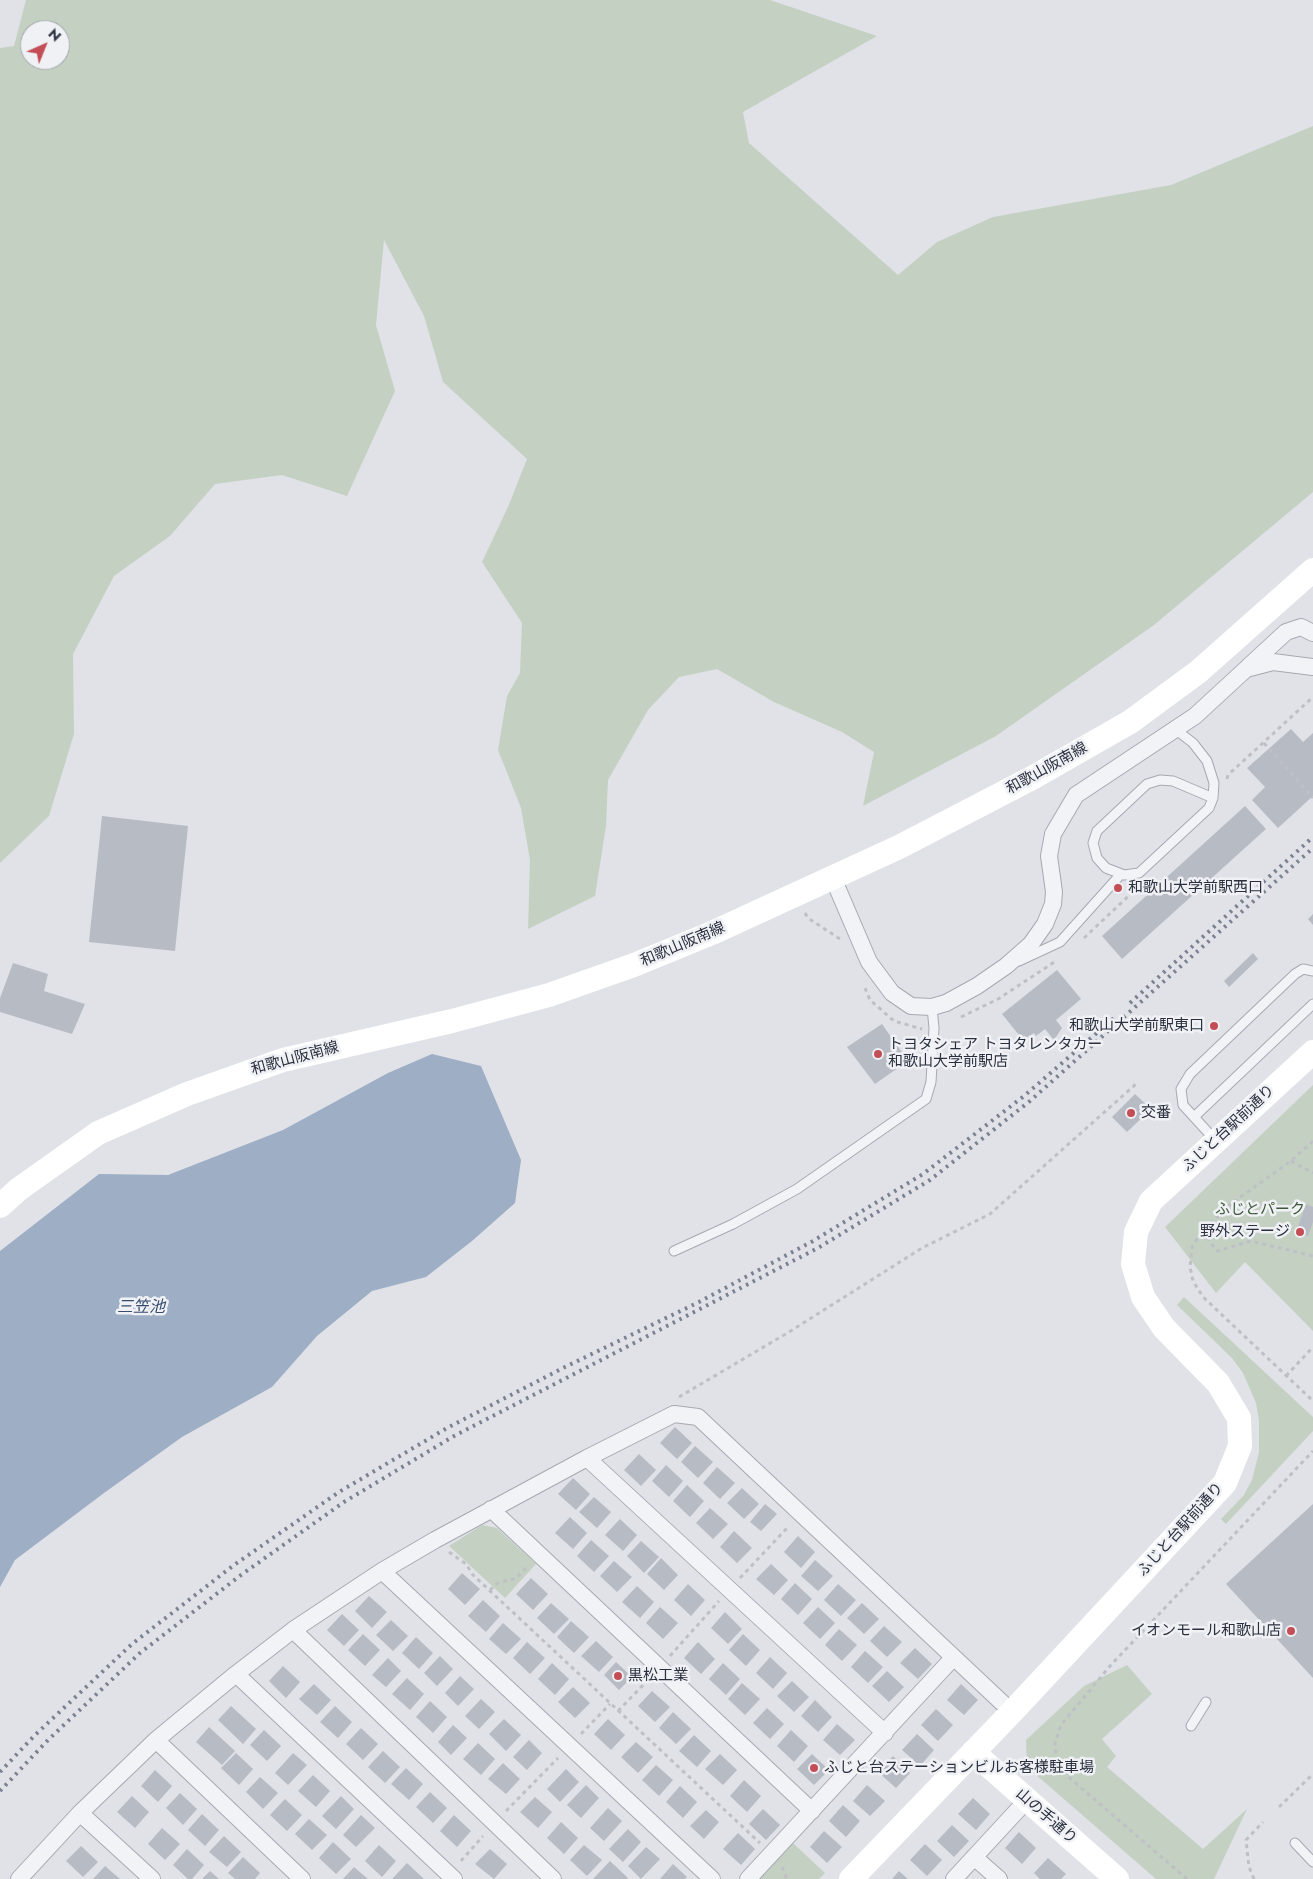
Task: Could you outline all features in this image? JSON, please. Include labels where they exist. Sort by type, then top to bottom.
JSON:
[{"type":"main road","name":"和歌山阪南線","points":[[0,1206],[19,1189],[98,1133],[187,1094],[283,1060],[452,1021],[549,995],[634,965],[694,940],[899,847],[1032,778],[1130,722],[1198,672],[1313,570]]},
{"type":"main road","name":"ふじと台駅前通り","points":[[1012,1712],[1225,1484],[1240,1446],[1239,1418],[1218,1383],[1164,1328],[1143,1297],[1133,1264],[1136,1232],[1151,1201],[1313,1052]]},
{"type":"main road","points":[[851,1879],[1012,1712]]},
{"type":"main road","name":"山の手通り","points":[[972,1752],[1117,1879]]},
{"type":"street","points":[[833,878],[869,962],[892,993],[911,1006],[932,1007],[977,986],[1006,966],[1031,944],[1045,924],[1054,898],[1049,856],[1054,834],[1076,795],[1195,716],[1286,632],[1301,627],[1313,633]]},
{"type":"street","points":[[1246,669],[1273,662],[1311,664]]},
{"type":"street","points":[[19,1879],[80,1812],[156,1740],[293,1630],[382,1571],[435,1540],[587,1458],[674,1414],[698,1417],[1012,1712]]},
{"type":"street","points":[[587,1458],[885,1733]]},
{"type":"street","points":[[491,1509],[812,1811]]},
{"type":"street","points":[[382,1571],[712,1879]]},
{"type":"street","points":[[293,1630],[553,1879]]},
{"type":"street","points":[[748,1879],[954,1658]]},
{"type":"street","points":[[236,1674],[452,1877]]},
{"type":"street","points":[[156,1740],[302,1879]]},
{"type":"street","points":[[954,1879],[1026,1800]]},
{"type":"street","points":[[80,1812],[152,1879]]},
{"type":"street","points":[[974,1858],[999,1879]]},
{"type":"lane","points":[[1175,729],[1194,743],[1207,762],[1214,783],[1213,798],[1209,808],[1139,873],[1121,874],[1106,868],[1097,858],[1093,843],[1097,831],[1147,784],[1160,780],[1173,781],[1213,798]]},
{"type":"lane","points":[[1006,966],[1060,942],[1121,874]]},
{"type":"lane","points":[[1217,1142],[1183,1105],[1181,1089],[1190,1074],[1294,974],[1302,969],[1313,971]]},
{"type":"lane","points":[[1194,1117],[1313,1004]]},
{"type":"lane","points":[[674,1251],[733,1224],[797,1189],[926,1099],[932,1082],[934,1028],[932,1007]]},
{"type":"lane","points":[[1191,1726],[1206,1702]]},
{"type":"lane","points":[[1295,1843],[1313,1862]]},
{"type":"path","points":[[1264,743],[1313,798]]},
{"type":"path","points":[[672,1401],[790,1332],[922,1248],[990,1214],[1136,1084]]},
{"type":"path","points":[[1313,1142],[1291,1161],[1232,1203],[1202,1231],[1192,1247],[1190,1267],[1193,1281],[1203,1297],[1313,1401]]},
{"type":"path","points":[[1291,1161],[1313,1173]]},
{"type":"path","points":[[1202,1231],[1217,1251],[1251,1241],[1313,1256]]},
{"type":"path","points":[[1286,1376],[1313,1347]]},
{"type":"path","points":[[1187,1879],[1065,1774],[1056,1759],[1055,1743],[1061,1724],[1110,1666],[1313,1451]]},
{"type":"path","points":[[618,1711],[801,1514]]},
{"type":"path","points":[[435,1540],[446,1550],[454,1554],[610,1704],[772,1854]]},
{"type":"path","points":[[490,1590],[499,1582],[514,1579],[524,1569],[524,1562],[529,1558]]},
{"type":"path","points":[[452,1877],[494,1823],[610,1704]]},
{"type":"path","points":[[1279,1807],[1313,1774]]},
{"type":"path","points":[[1254,1879],[1249,1867],[1246,1840],[1263,1822]]},
{"type":"green space","points":[[26,0],[770,0],[877,36],[743,112],[749,143],[898,275],[937,242],[993,217],[1171,185],[1313,126],[1313,492],[1154,625],[996,736],[863,806],[874,752],[842,732],[774,702],[717,669],[679,677],[648,710],[608,780],[606,826],[595,896],[528,929],[530,860],[521,808],[498,750],[507,696],[520,673],[522,623],[482,562],[508,507],[527,459],[443,382],[424,316],[384,240],[376,325],[395,391],[347,496],[282,475],[215,484],[170,536],[114,576],[73,654],[74,734],[49,816],[0,863],[0,48],[14,46],[20,23],[20,70],[70,70],[70,20],[21,20]]},
{"type":"green space","name":"ふじとパーク","points":[[1313,1085],[1313,1331],[1245,1262],[1216,1293],[1165,1227]]},
{"type":"green space","points":[[1184,1297],[1313,1417],[1313,1431],[1226,1524],[1221,1519],[1244,1495],[1252,1480],[1259,1452],[1259,1420],[1256,1403],[1243,1373],[1232,1358],[1177,1305]]},
{"type":"green space","points":[[482,1525],[497,1528],[536,1564],[505,1598],[449,1546]]},
{"type":"green space","points":[[1127,1665],[1152,1694],[1102,1739],[1116,1756],[1107,1767],[1203,1849],[1247,1809],[1214,1879],[1156,1879],[1027,1767],[1026,1740],[1084,1686]]},
{"type":"green space","points":[[793,1843],[825,1873],[819,1879],[759,1879]]},
{"type":"water","name":"三笠池","points":[[432,1054],[481,1066],[521,1160],[515,1203],[472,1241],[426,1277],[372,1291],[317,1336],[272,1387],[182,1437],[104,1493],[15,1560],[0,1587],[0,1251],[99,1174],[168,1175],[283,1130],[388,1073]]},
{"type":"building","points":[[1291,729],[1303,742],[1313,733],[1313,796],[1278,828],[1252,800],[1265,787],[1247,768]]},
{"type":"building","points":[[1245,806],[1266,829],[1122,959],[1102,936]]},
{"type":"building","points":[[102,816],[188,826],[175,951],[89,942]]},
{"type":"building","points":[[1313,914],[1313,925],[1308,919]]},
{"type":"building","points":[[1253,953],[1258,959],[1229,987],[1224,981]]},
{"type":"building","points":[[13,963],[48,974],[44,991],[85,1004],[72,1034],[0,1012],[0,998]]},
{"type":"building","points":[[1057,970],[1081,999],[1056,1020],[1062,1028],[1054,1040],[1045,1029],[1036,1036],[1034,1033],[1023,1040],[1002,1014]]},
{"type":"building","name":"トヨタシェア トヨタレンタカー 和歌山大学前駅店","points":[[882,1024],[908,1061],[875,1084],[847,1047]]},
{"type":"building","name":"交番","points":[[1135,1094],[1151,1109],[1127,1132],[1112,1117]]},
{"type":"building","points":[[1306,1204],[1313,1207],[1313,1222],[1308,1236],[1296,1232]]},
{"type":"building","points":[[675,1427],[692,1443],[677,1459],[660,1443]]},
{"type":"building","points":[[695,1446],[713,1462],[698,1478],[681,1462]]},
{"type":"building","points":[[639,1454],[656,1470],[641,1486],[624,1470]]},
{"type":"building","points":[[666,1465],[683,1481],[669,1497],[652,1481]]},
{"type":"building","points":[[717,1467],[735,1483],[720,1499],[703,1483]]},
{"type":"building","points":[[573,1478],[590,1494],[576,1510],[558,1494]]},
{"type":"building","points":[[687,1485],[704,1501],[690,1517],[673,1501]]},
{"type":"building","points":[[742,1488],[759,1504],[744,1519],[727,1503]]},
{"type":"building","points":[[594,1497],[611,1512],[597,1528],[579,1512]]},
{"type":"building","points":[[765,1504],[777,1514],[761,1531],[750,1522]]},
{"type":"building","name":"イオンモール和歌山店","points":[[1313,1504],[1313,1678],[1226,1584]]},
{"type":"building","points":[[710,1508],[728,1524],[713,1539],[696,1523]]},
{"type":"building","points":[[570,1517],[587,1533],[573,1549],[555,1533]]},
{"type":"building","points":[[620,1519],[637,1535],[623,1551],[605,1535]]},
{"type":"building","points":[[734,1531],[752,1548],[737,1563],[720,1547]]},
{"type":"building","points":[[798,1536],[815,1552],[801,1568],[784,1552]]},
{"type":"building","points":[[591,1540],[609,1556],[594,1572],[577,1556]]},
{"type":"building","points":[[641,1541],[659,1557],[644,1573],[627,1556]]},
{"type":"building","points":[[661,1558],[678,1575],[664,1590],[647,1574]]},
{"type":"building","points":[[815,1560],[833,1576],[818,1591],[801,1576]]},
{"type":"building","points":[[614,1561],[632,1577],[617,1592],[600,1576]]},
{"type":"building","points":[[771,1564],[788,1580],[774,1595],[756,1579]]},
{"type":"building","points":[[462,1573],[480,1589],[465,1605],[448,1589]]},
{"type":"building","points":[[531,1578],[548,1594],[533,1610],[516,1594]]},
{"type":"building","points":[[795,1583],[812,1599],[798,1615],[781,1599]]},
{"type":"building","points":[[688,1584],[705,1600],[691,1616],[674,1600]]},
{"type":"building","points":[[838,1584],[856,1600],[841,1616],[824,1600]]},
{"type":"building","points":[[637,1586],[654,1602],[640,1618],[622,1602]]},
{"type":"building","points":[[369,1596],[387,1612],[372,1628],[355,1611]]},
{"type":"building","points":[[483,1600],[500,1616],[486,1632],[468,1616]]},
{"type":"building","points":[[551,1603],[569,1619],[554,1634],[537,1618]]},
{"type":"building","points":[[862,1603],[879,1619],[864,1634],[847,1618]]},
{"type":"building","points":[[660,1607],[678,1623],[663,1639],[646,1623]]},
{"type":"building","points":[[818,1607],[835,1623],[820,1639],[803,1623]]},
{"type":"building","points":[[725,1612],[742,1629],[728,1644],[711,1628]]},
{"type":"building","points":[[342,1614],[359,1630],[344,1646],[327,1630]]},
{"type":"building","points":[[391,1620],[408,1636],[393,1651],[376,1635]]},
{"type":"building","points":[[571,1621],[589,1637],[574,1653],[557,1637]]},
{"type":"building","points":[[503,1623],[521,1639],[506,1654],[489,1639]]},
{"type":"building","points":[[884,1626],[902,1642],[887,1657],[870,1641]]},
{"type":"building","points":[[839,1629],[857,1645],[842,1661],[825,1645]]},
{"type":"building","points":[[363,1634],[380,1650],[365,1666],[348,1650]]},
{"type":"building","points":[[743,1634],[760,1650],[746,1666],[729,1650]]},
{"type":"building","points":[[416,1637],[433,1653],[419,1669],[402,1653]]},
{"type":"building","points":[[596,1641],[613,1657],[599,1672],[581,1656]]},
{"type":"building","points":[[527,1642],[545,1658],[530,1674],[513,1658]]},
{"type":"building","points":[[698,1642],[715,1659],[701,1674],[684,1658]]},
{"type":"building","points":[[915,1648],[932,1664],[918,1679],[900,1663]]},
{"type":"building","points":[[865,1651],[883,1667],[868,1683],[851,1667]]},
{"type":"building","points":[[440,1656],[453,1669],[437,1686],[424,1673]]},
{"type":"building","points":[[770,1657],[787,1673],[773,1689],[756,1673]]},
{"type":"building","points":[[388,1658],[401,1671],[386,1687],[372,1675]]},
{"type":"building","name":"黒松工業","points":[[616,1662],[632,1677],[619,1690],[604,1675]]},
{"type":"building","points":[[552,1663],[569,1679],[555,1695],[538,1679]]},
{"type":"building","points":[[723,1663],[740,1679],[726,1695],[709,1679]]},
{"type":"building","points":[[283,1666],[300,1682],[286,1698],[269,1681]]},
{"type":"building","points":[[887,1671],[904,1687],[889,1702],[872,1686]]},
{"type":"building","points":[[460,1676],[474,1689],[458,1706],[445,1693]]},
{"type":"building","points":[[407,1678],[424,1694],[410,1710],[392,1694]]},
{"type":"building","points":[[792,1681],[809,1697],[794,1712],[777,1696]]},
{"type":"building","points":[[742,1683],[760,1699],[745,1715],[728,1699]]},
{"type":"building","points":[[314,1684],[331,1700],[317,1715],[299,1699]]},
{"type":"building","points":[[961,1684],[978,1700],[964,1715],[947,1700]]},
{"type":"building","points":[[573,1687],[590,1703],[575,1718],[558,1702]]},
{"type":"building","points":[[652,1691],[670,1707],[655,1722],[638,1706]]},
{"type":"building","points":[[481,1699],[495,1712],[479,1729],[465,1716]]},
{"type":"building","points":[[815,1700],[832,1717],[818,1732],[801,1716]]},
{"type":"building","points":[[430,1701],[447,1717],[433,1733],[416,1717]]},
{"type":"building","points":[[231,1706],[256,1729],[243,1744],[218,1720]]},
{"type":"building","points":[[335,1706],[352,1722],[338,1738],[320,1722]]},
{"type":"building","points":[[767,1708],[784,1724],[770,1739],[753,1723]]},
{"type":"building","points":[[936,1709],[953,1725],[938,1741],[921,1725]]},
{"type":"building","points":[[673,1712],[691,1729],[676,1744],[659,1728]]},
{"type":"building","points":[[504,1719],[521,1735],[506,1751],[489,1734]]},
{"type":"building","points":[[608,1719],[625,1735],[611,1750],[594,1734]]},
{"type":"building","points":[[837,1724],[855,1740],[840,1755],[823,1740]]},
{"type":"building","points":[[453,1725],[467,1738],[451,1755],[438,1742]]},
{"type":"building","points":[[209,1727],[235,1751],[222,1765],[196,1742]]},
{"type":"building","points":[[361,1728],[378,1744],[363,1760],[346,1744]]},
{"type":"building","points":[[264,1730],[281,1746],[267,1761],[250,1745]]},
{"type":"building","points":[[791,1730],[808,1746],[794,1762],[777,1746]]},
{"type":"building","points":[[917,1734],[934,1750],[920,1766],[902,1750]]},
{"type":"building","points":[[694,1735],[711,1751],[697,1767],[679,1751]]},
{"type":"building","points":[[529,1740],[542,1753],[527,1770],[513,1757]]},
{"type":"building","points":[[636,1742],[653,1757],[638,1773],[621,1757]]},
{"type":"building","points":[[478,1743],[495,1759],[481,1775],[463,1759]]},
{"type":"building","points":[[383,1751],[400,1767],[385,1783],[368,1767]]},
{"type":"building","points":[[236,1753],[253,1769],[239,1785],[221,1768]]},
{"type":"building","points":[[293,1753],[307,1765],[288,1785],[275,1773]]},
{"type":"building","points":[[720,1754],[737,1770],[723,1785],[705,1769]]},
{"type":"building","points":[[812,1754],[829,1770],[814,1785],[797,1769]]},
{"type":"building","points":[[893,1756],[910,1773],[896,1788],[878,1772]]},
{"type":"building","points":[[503,1763],[520,1779],[506,1794],[488,1779]]},
{"type":"building","points":[[656,1765],[673,1780],[659,1796],[642,1780]]},
{"type":"building","points":[[406,1768],[423,1784],[409,1800],[391,1784]]},
{"type":"building","points":[[566,1769],[579,1782],[560,1802],[547,1789]]},
{"type":"building","points":[[155,1770],[172,1786],[158,1802],[141,1786]]},
{"type":"building","points":[[313,1775],[330,1791],[316,1807],[298,1791]]},
{"type":"building","points":[[260,1777],[278,1793],[263,1809],[246,1792]]},
{"type":"building","points":[[744,1780],[761,1796],[747,1812],[730,1796]]},
{"type":"building","points":[[586,1785],[599,1798],[581,1818],[567,1805]]},
{"type":"building","points":[[867,1785],[885,1801],[870,1816],[853,1801]]},
{"type":"building","points":[[680,1786],[697,1802],[683,1818],[666,1802]]},
{"type":"building","points":[[430,1792],[447,1808],[433,1823],[416,1807]]},
{"type":"building","points":[[180,1793],[197,1809],[183,1825],[166,1808]]},
{"type":"building","points":[[132,1796],[149,1812],[135,1828],[117,1812]]},
{"type":"building","points":[[341,1796],[354,1809],[336,1829],[322,1816]]},
{"type":"building","points":[[535,1797],[552,1812],[538,1828],[520,1812]]},
{"type":"building","points":[[973,1798],[990,1814],[976,1830],[958,1814]]},
{"type":"building","points":[[285,1799],[302,1815],[287,1831],[270,1815]]},
{"type":"building","points":[[843,1805],[860,1821],[846,1837],[829,1821]]},
{"type":"building","points":[[608,1808],[622,1821],[604,1841],[590,1828]]},
{"type":"building","points":[[763,1809],[780,1825],[766,1840],[749,1824]]},
{"type":"building","points":[[706,1810],[719,1822],[704,1839],[690,1826]]},
{"type":"building","points":[[202,1814],[219,1830],[205,1846],[188,1830]]},
{"type":"building","points":[[361,1815],[375,1828],[356,1847],[343,1835]]},
{"type":"building","points":[[454,1815],[471,1831],[457,1847],[440,1831]]},
{"type":"building","points":[[309,1819],[327,1835],[312,1850],[295,1834]]},
{"type":"building","points":[[561,1822],[578,1838],[564,1854],[547,1838]]},
{"type":"building","points":[[952,1825],[969,1841],[954,1857],[937,1841]]},
{"type":"building","points":[[162,1828],[180,1844],[165,1860],[148,1844]]},
{"type":"building","points":[[628,1829],[641,1842],[623,1862],[609,1849]]},
{"type":"building","points":[[824,1831],[842,1847],[827,1863],[810,1847]]},
{"type":"building","points":[[1019,1832],[1036,1848],[1022,1864],[1005,1848]]},
{"type":"building","points":[[738,1833],[755,1849],[741,1865],[723,1849]]},
{"type":"building","points":[[224,1836],[241,1852],[227,1867],[209,1852]]},
{"type":"building","points":[[333,1842],[351,1859],[336,1874],[319,1858]]},
{"type":"building","points":[[925,1844],[942,1860],[927,1876],[910,1860]]},
{"type":"building","points":[[379,1845],[396,1861],[382,1877],[365,1861]]},
{"type":"building","points":[[584,1845],[602,1860],[587,1876],[570,1860]]},
{"type":"building","points":[[81,1846],[98,1862],[83,1877],[66,1861]]},
{"type":"building","points":[[646,1847],[660,1859],[641,1879],[628,1866]]},
{"type":"building","points":[[187,1849],[204,1865],[192,1879],[188,1879],[173,1865]]},
{"type":"building","points":[[490,1849],[507,1864],[494,1879],[475,1864]]},
{"type":"building","points":[[243,1857],[260,1873],[255,1879],[235,1879],[228,1873]]},
{"type":"building","points":[[1048,1858],[1066,1874],[1061,1879],[1040,1879],[1034,1873]]},
{"type":"building","points":[[610,1861],[628,1878],[593,1879]]},
{"type":"building","points":[[407,1863],[424,1879],[392,1879]]},
{"type":"building","points":[[673,1864],[687,1877],[685,1879],[660,1879]]},
{"type":"building","points":[[105,1866],[120,1879],[93,1879]]},
{"type":"building","points":[[354,1867],[368,1879],[343,1879]]},
{"type":"building","points":[[210,1871],[219,1879],[202,1879]]},
{"type":"building","points":[[899,1871],[908,1879],[892,1879]]},
{"type":"railway","points":[[1130,1003],[1313,837]]},
{"type":"railway","points":[[0,1791],[48,1740],[140,1653],[241,1575],[344,1502],[454,1436],[818,1248],[930,1180],[1030,1101],[1313,848]]},
{"type":"railway","points":[[0,1772],[35,1735],[132,1644],[234,1565],[339,1492],[447,1428],[565,1367],[699,1302],[813,1241],[923,1174],[1024,1096],[1114,1018]]},
{"type":"place","name":"和歌山大学前駅西口","points":[[1118,888]]},
{"type":"place","name":"和歌山大学前駅東口","points":[[1214,1026]]},
{"type":"place","name":"トヨタシェア トヨタレンタカー 和歌山大学前駅店","points":[[878,1054]]},
{"type":"place","name":"交番","points":[[1131,1113]]},
{"type":"place","name":"野外ステージ","points":[[1300,1232]]},
{"type":"place","name":"イオンモール和歌山店","points":[[1291,1631]]},
{"type":"place","name":"黒松工業","points":[[618,1676]]},
{"type":"place","name":"ふじと台ステーションビルお客様駐車場","points":[[814,1768]]}]
